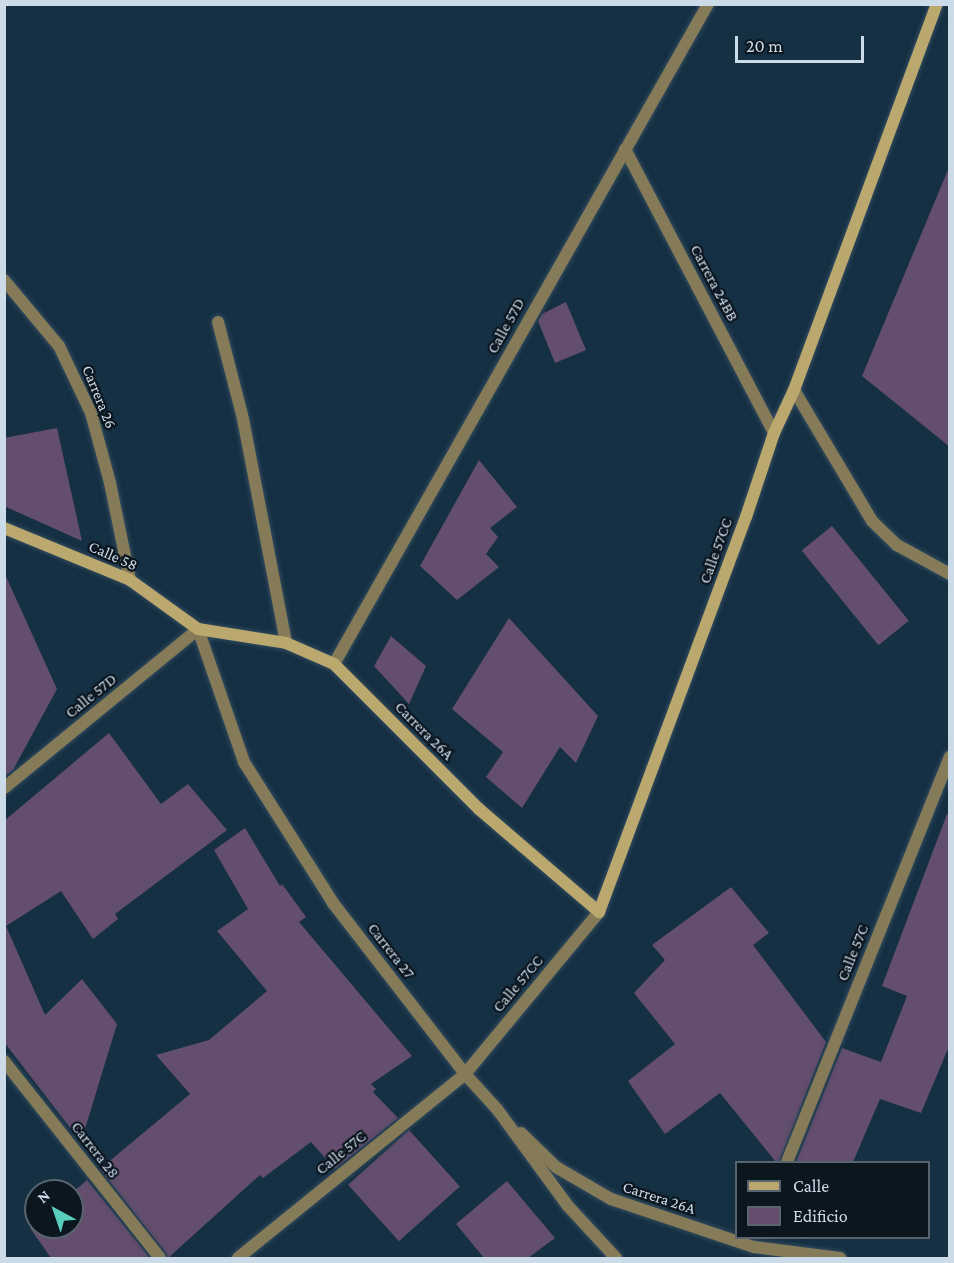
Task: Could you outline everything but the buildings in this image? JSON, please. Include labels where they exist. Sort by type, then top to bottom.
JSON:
[{"type":"street","name":"Calle 57D","points":[[334,664],[708,4]]},
{"type":"street","name":"Calle 57CC","points":[[465,1074],[599,912],[746,517],[774,433],[794,390],[937,4]]},
{"type":"street","name":"Carrera 24BB","points":[[626,149],[774,433]]},
{"type":"street","name":"Carrera 26","points":[[4,280],[59,346],[91,413],[110,483],[130,580]]},
{"type":"street","points":[[218,322],[243,419],[286,643]]},
{"type":"street","points":[[794,390],[872,520],[897,545],[950,574]]},
{"type":"street","name":"Calle 58","points":[[4,528],[130,580],[198,629]]},
{"type":"street","name":"Calle 57D","points":[[4,788],[198,629]]},
{"type":"street","name":"Carrera 26A","points":[[198,629],[286,643],[334,664],[479,809],[599,912]]},
{"type":"street","name":"Carrera 27","points":[[198,629],[244,762],[333,903],[465,1074],[497,1109],[568,1206],[616,1258]]},
{"type":"street","name":"Calle 57C","points":[[787,1161],[950,756]]},
{"type":"street","name":"Carrera 28","points":[[4,1061],[160,1258]]},
{"type":"street","name":"Calle 57C","points":[[238,1258],[465,1074]]},
{"type":"street","name":"Carrera 26A","points":[[497,1109],[556,1167],[611,1199],[735,1236]]},
{"type":"street","name":"Carrera 26A","points":[[755,1242],[840,1258]]}]
